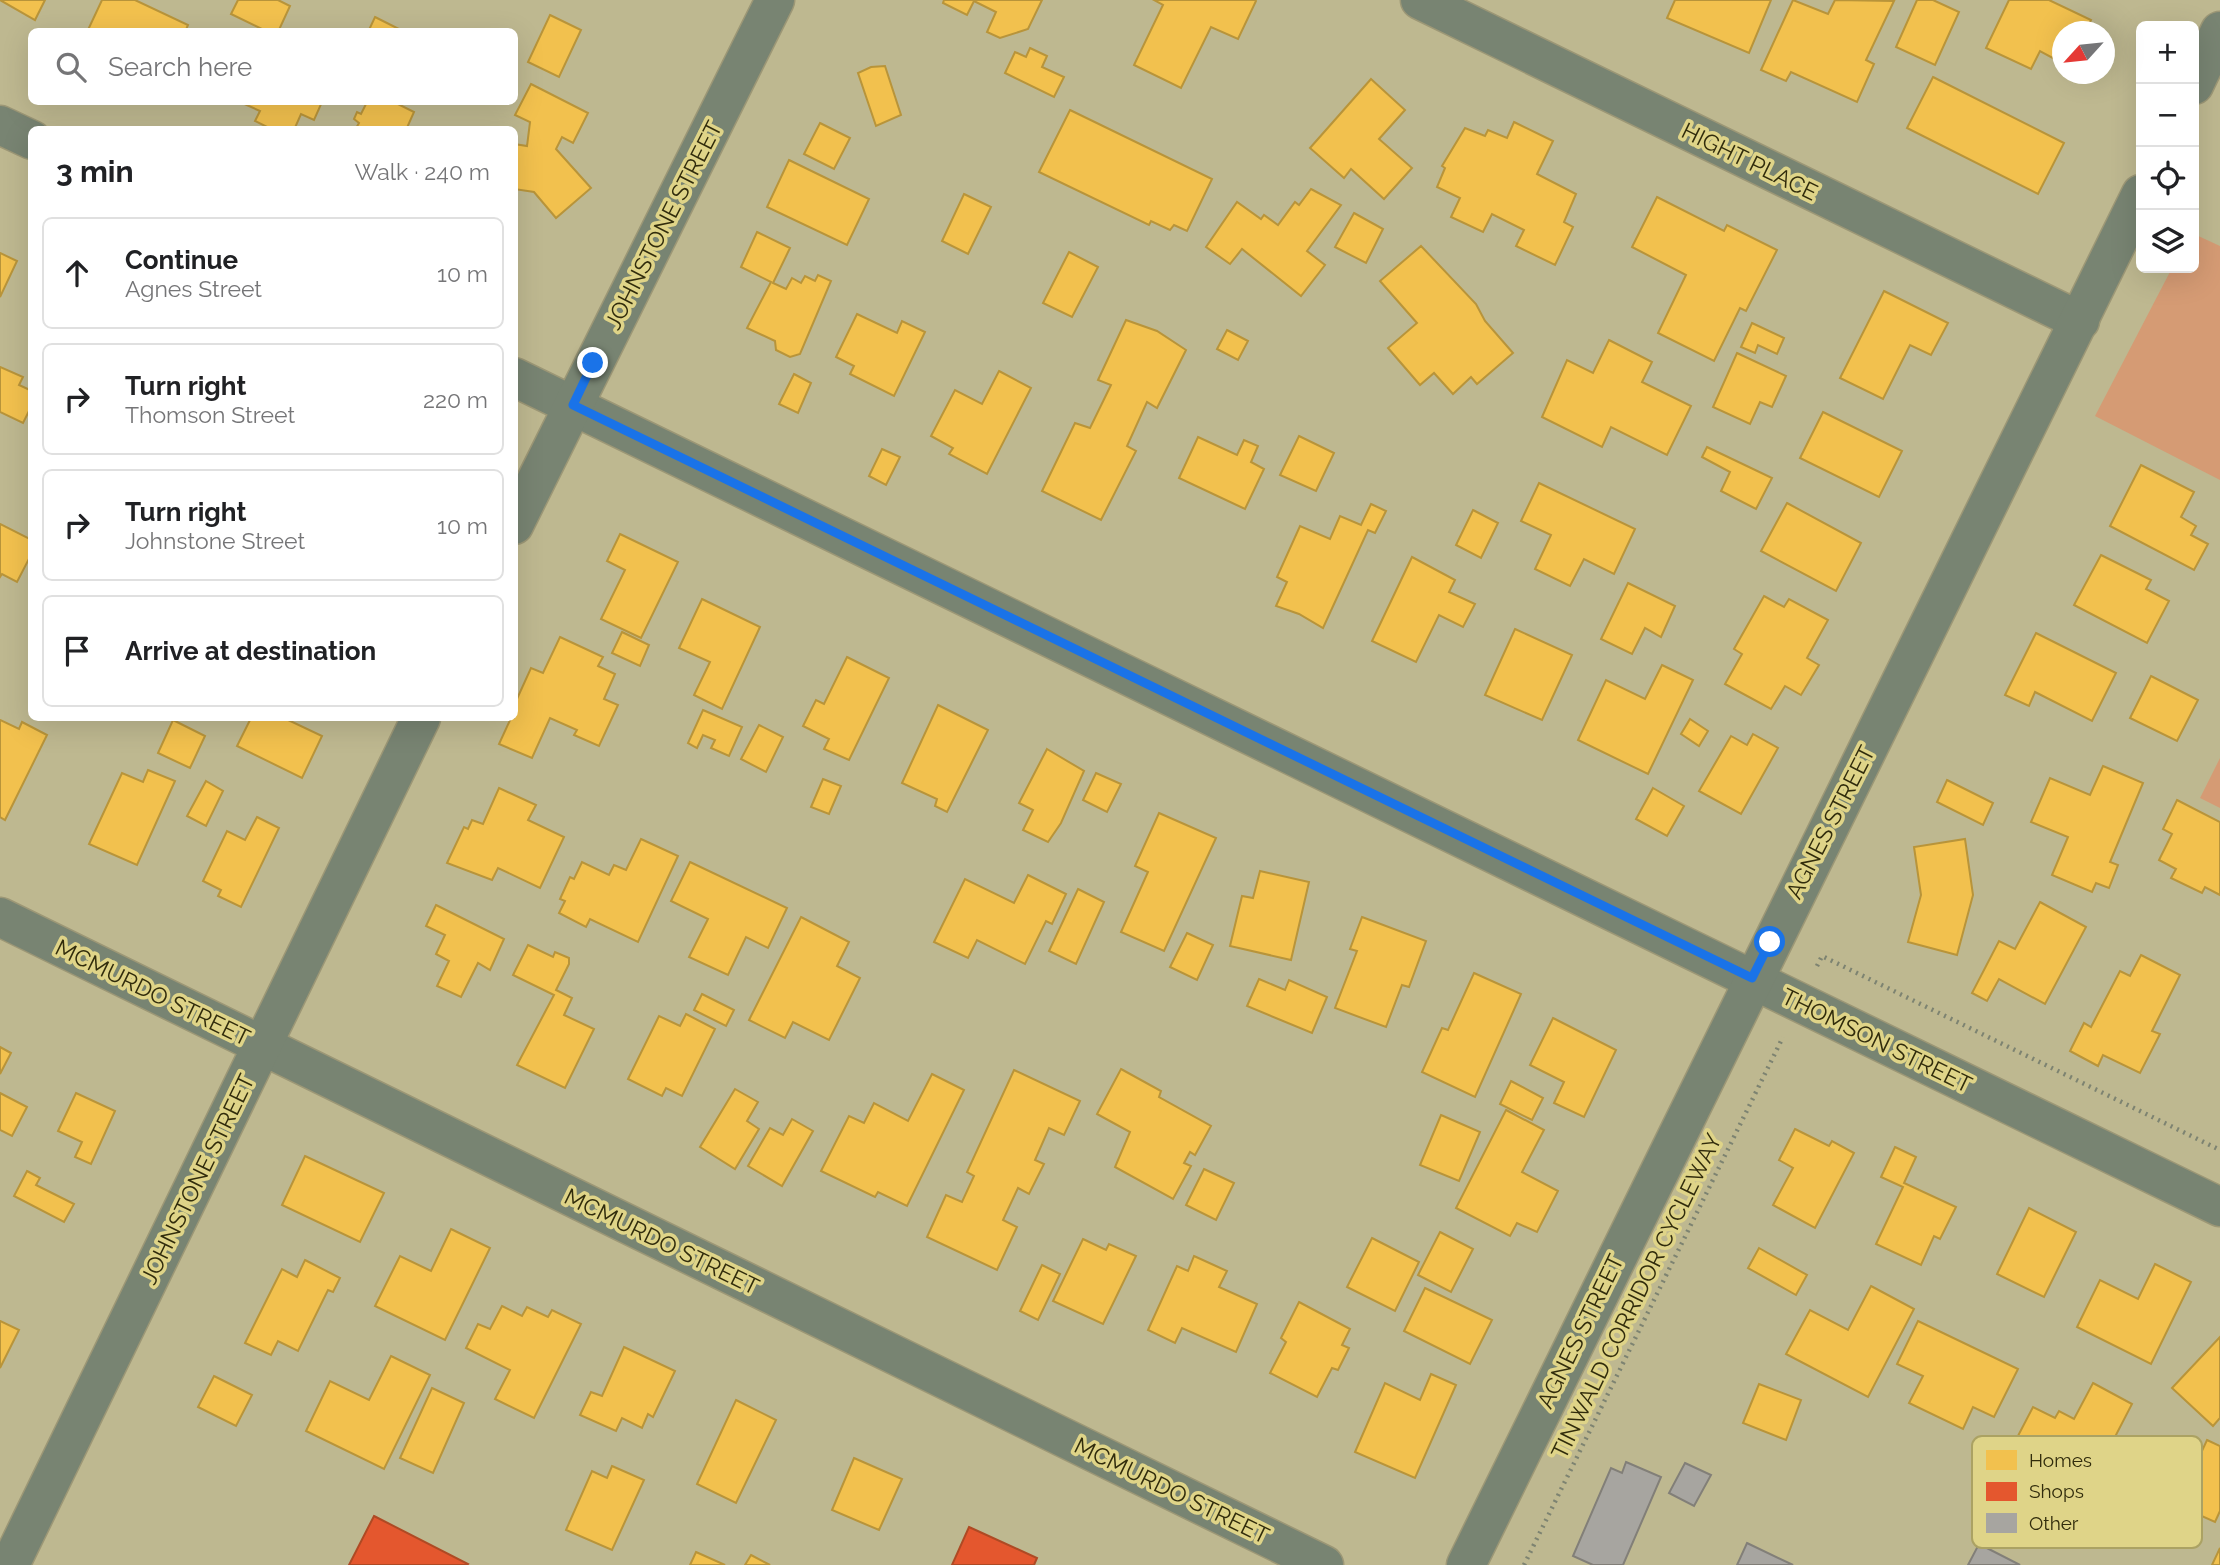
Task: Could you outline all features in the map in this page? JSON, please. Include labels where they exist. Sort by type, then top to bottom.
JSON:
[{"type":"street","name":"JOHNSTONE STREET","points":[[518,517],[775,0]]},
{"type":"street","name":"HIGHT PLACE","points":[[1420,0],[2080,321]]},
{"type":"street","points":[[2194,84],[2220,31]]},
{"type":"street","points":[[0,125],[28,138]]},
{"type":"street","name":"AGNES STREET","points":[[1466,1565],[1752,978],[2136,204]]},
{"type":"street","name":"THOMSON STREET","points":[[518,379],[2220,1207]]},
{"type":"street","name":"JOHNSTONE STREET","points":[[10,1565],[420,721]]},
{"type":"street","name":"MCMURDO STREET","points":[[0,917],[1324,1565]]},
{"type":"path","points":[[1822,956],[2220,1150]]},
{"type":"path","name":"TINWALD CORRIDOR CYCLEWAY","points":[[1524,1565],[1780,1043]]},
{"type":"shaded area","points":[[2199,236],[2220,246],[2220,480],[2095,416],[2169,273],[2199,273]]},
{"type":"shaded area","points":[[2220,758],[2220,808],[2200,798]]},
{"type":"building: Homes","points":[[0,0],[45,0],[35,20]]},
{"type":"building: Homes","points":[[102,0],[135,0],[188,25],[187,28],[89,28]]},
{"type":"building: Homes","points":[[238,0],[278,0],[290,6],[280,28],[260,28],[231,14]]},
{"type":"building: Homes","points":[[944,0],[1042,0],[1028,29],[1000,38],[987,32],[996,12],[974,1],[967,15],[943,3]]},
{"type":"building: Homes","points":[[1154,0],[1256,1],[1238,39],[1211,27],[1181,88],[1134,65],[1163,5]]},
{"type":"building: Homes","points":[[1675,0],[1771,0],[1749,53],[1667,18]]},
{"type":"building: Homes","points":[[1793,0],[1828,14],[1835,0],[1894,1],[1866,60],[1874,64],[1857,102],[1791,72],[1786,81],[1761,70]]},
{"type":"building: Homes","points":[[1917,0],[1933,0],[1959,12],[1935,65],[1896,47]]},
{"type":"building: Homes","points":[[2009,0],[2049,0],[2091,20],[2052,21],[2052,58],[2040,51],[2031,69],[1986,48]]},
{"type":"building: Homes","points":[[550,15],[581,30],[559,77],[528,62]]},
{"type":"building: Homes","points":[[375,17],[397,28],[370,28]]},
{"type":"building: Homes","points":[[1030,48],[1047,56],[1042,67],[1064,77],[1054,97],[1005,73],[1015,52],[1026,57]]},
{"type":"building: Homes","points":[[885,66],[901,115],[876,126],[858,73],[871,67]]},
{"type":"building: Homes","points":[[1933,77],[2064,143],[2038,194],[1907,128]]},
{"type":"building: Homes","points":[[1371,79],[1405,110],[1379,139],[1412,168],[1384,199],[1351,169],[1344,178],[1310,148]]},
{"type":"building: Homes","points":[[531,84],[588,113],[573,143],[562,137],[556,149],[591,188],[556,218],[534,192],[518,190],[518,145],[527,146],[530,122],[515,115]]},
{"type":"building: Homes","points":[[247,105],[321,105],[314,120],[301,114],[296,126],[265,126],[255,121],[260,111]]},
{"type":"building: Homes","points":[[366,105],[400,105],[414,112],[408,126],[357,126],[359,123],[354,119],[357,112],[361,114]]},
{"type":"building: Homes","points":[[1070,110],[1212,179],[1187,231],[1174,225],[1170,230],[1151,221],[1149,225],[1039,172]]},
{"type":"building: Homes","points":[[1514,122],[1553,141],[1537,174],[1576,194],[1564,222],[1573,227],[1555,265],[1516,246],[1524,230],[1492,214],[1483,232],[1451,217],[1460,198],[1437,187],[1445,168],[1442,166],[1465,128],[1485,136],[1488,130],[1507,138]]},
{"type":"building: Homes","points":[[820,123],[850,138],[834,169],[804,154]]},
{"type":"building: Homes","points":[[789,160],[869,199],[847,245],[767,207]]},
{"type":"building: Homes","points":[[1311,189],[1341,205],[1307,251],[1325,265],[1301,296],[1242,249],[1230,264],[1206,247],[1237,202],[1261,219],[1264,215],[1278,225],[1295,202],[1299,205]]},
{"type":"building: Homes","points":[[964,194],[991,207],[968,254],[942,241]]},
{"type":"building: Homes","points":[[1657,197],[1724,231],[1727,225],[1777,250],[1746,311],[1740,308],[1714,361],[1658,333],[1686,275],[1632,247]]},
{"type":"building: Homes","points":[[1354,213],[1383,229],[1366,263],[1335,247]]},
{"type":"building: Homes","points":[[757,232],[790,248],[773,283],[786,289],[792,278],[801,283],[805,276],[815,281],[818,275],[831,281],[800,354],[790,357],[776,350],[775,341],[747,328],[771,282],[741,267]]},
{"type":"building: Homes","points":[[1421,246],[1476,304],[1485,321],[1513,353],[1477,384],[1471,377],[1453,394],[1434,373],[1420,385],[1388,348],[1417,323],[1380,281]]},
{"type":"building: Homes","points":[[1069,252],[1098,267],[1072,317],[1043,303]]},
{"type":"building: Homes","points":[[0,253],[17,261],[0,297]]},
{"type":"building: Homes","points":[[1884,291],[1948,323],[1931,355],[1910,345],[1883,399],[1840,378]]},
{"type":"building: Homes","points":[[857,314],[897,333],[902,321],[925,332],[894,396],[850,374],[854,366],[836,357]]},
{"type":"building: Homes","points":[[1126,320],[1157,331],[1186,350],[1157,408],[1147,402],[1127,446],[1136,451],[1101,520],[1042,491],[1075,423],[1090,428],[1111,385],[1098,380]]},
{"type":"building: Homes","points":[[1752,323],[1784,338],[1777,354],[1758,345],[1755,353],[1741,347]]},
{"type":"building: Homes","points":[[1227,330],[1248,341],[1238,360],[1217,349]]},
{"type":"building: Homes","points":[[1609,340],[1652,362],[1642,382],[1691,406],[1667,455],[1611,427],[1602,447],[1542,417],[1567,360],[1593,373]]},
{"type":"building: Homes","points":[[1737,353],[1786,376],[1772,407],[1760,402],[1750,424],[1713,407]]},
{"type":"building: Homes","points":[[0,367],[23,377],[19,385],[28,389],[28,413],[23,423],[0,412]]},
{"type":"building: Homes","points":[[999,371],[1031,388],[987,474],[949,454],[953,448],[931,436],[955,390],[982,404]]},
{"type":"building: Homes","points":[[794,374],[811,383],[798,413],[779,404]]},
{"type":"building: Homes","points":[[1823,412],[1902,451],[1879,497],[1800,458]]},
{"type":"building: Homes","points":[[1299,436],[1334,453],[1316,491],[1280,475]]},
{"type":"building: Homes","points":[[1198,437],[1237,455],[1244,440],[1258,446],[1251,462],[1264,469],[1245,509],[1179,478]]},
{"type":"building: Homes","points":[[1707,447],[1772,478],[1756,509],[1721,491],[1730,472],[1702,457]]},
{"type":"building: Homes","points":[[882,449],[900,457],[886,485],[869,476]]},
{"type":"building: Homes","points":[[2141,465],[2194,492],[2181,517],[2196,526],[2191,535],[2208,544],[2194,570],[2110,526]]},
{"type":"building: Homes","points":[[1539,483],[1635,529],[1614,574],[1584,559],[1570,586],[1535,569],[1551,535],[1521,521]]},
{"type":"building: Homes","points":[[1787,503],[1861,543],[1836,591],[1761,551]]},
{"type":"building: Homes","points":[[1371,504],[1386,511],[1375,533],[1368,530],[1323,628],[1299,614],[1276,606],[1287,582],[1277,577],[1300,526],[1330,539],[1340,516],[1361,525]]},
{"type":"building: Homes","points":[[1473,510],[1498,523],[1481,558],[1456,545]]},
{"type":"building: Homes","points":[[0,524],[28,538],[28,561],[17,582],[2,574],[0,577]]},
{"type":"building: Homes","points":[[620,534],[678,562],[641,638],[601,619],[625,570],[607,561]]},
{"type":"building: Homes","points":[[2101,555],[2151,580],[2146,589],[2169,601],[2147,643],[2074,605]]},
{"type":"building: Homes","points":[[1412,557],[1455,580],[1449,592],[1475,604],[1463,627],[1439,615],[1416,662],[1372,641]]},
{"type":"building: Homes","points":[[1628,583],[1675,606],[1661,637],[1645,628],[1632,654],[1601,639]]},
{"type":"building: Homes","points":[[1764,596],[1784,607],[1789,599],[1828,620],[1807,658],[1819,665],[1801,695],[1785,686],[1771,709],[1725,684],[1742,654],[1734,649]]},
{"type":"building: Homes","points":[[702,599],[760,627],[722,709],[694,695],[710,662],[679,648]]},
{"type":"building: Homes","points":[[1515,629],[1572,655],[1542,720],[1485,695]]},
{"type":"building: Homes","points":[[622,632],[649,645],[640,666],[612,653]]},
{"type":"building: Homes","points":[[2036,633],[2116,673],[2092,721],[2035,692],[2029,706],[2005,695]]},
{"type":"building: Homes","points":[[560,637],[603,657],[598,666],[615,674],[604,699],[618,705],[599,746],[574,735],[577,730],[550,718],[532,758],[499,744],[510,721],[518,721],[518,697],[531,668],[543,673]]},
{"type":"building: Homes","points":[[847,657],[889,678],[849,760],[824,749],[829,739],[803,726],[816,700],[824,704]]},
{"type":"building: Homes","points":[[1662,665],[1693,680],[1648,774],[1578,740],[1606,680],[1645,699]]},
{"type":"building: Homes","points":[[2151,676],[2198,700],[2177,741],[2130,718]]},
{"type":"building: Homes","points":[[938,705],[988,730],[947,812],[935,806],[937,799],[902,783]]},
{"type":"building: Homes","points":[[703,710],[742,727],[729,756],[711,748],[715,740],[703,735],[697,748],[688,743]]},
{"type":"building: Homes","points":[[1690,719],[1708,731],[1699,746],[1681,734]]},
{"type":"building: Homes","points":[[0,720],[19,729],[22,722],[47,735],[5,820],[0,817]]},
{"type":"building: Homes","points":[[173,721],[205,736],[190,768],[158,753]]},
{"type":"building: Homes","points":[[250,721],[290,721],[322,736],[302,778],[237,746]]},
{"type":"building: Homes","points":[[759,725],[783,737],[766,772],[741,759]]},
{"type":"building: Homes","points":[[1753,734],[1778,748],[1741,814],[1699,791],[1731,736],[1747,745]]},
{"type":"building: Homes","points":[[1047,749],[1084,771],[1061,823],[1048,842],[1023,830],[1033,810],[1019,803]]},
{"type":"building: Homes","points":[[2103,766],[2143,783],[2110,862],[2118,865],[2109,888],[2096,883],[2092,892],[2052,875],[2068,837],[2031,822],[2050,778],[2090,795]]},
{"type":"building: Homes","points":[[148,770],[175,781],[137,865],[89,844],[122,773],[143,782]]},
{"type":"building: Homes","points":[[1096,773],[1121,784],[1107,812],[1083,800]]},
{"type":"building: Homes","points":[[823,779],[841,786],[829,814],[811,807]]},
{"type":"building: Homes","points":[[1947,780],[1993,803],[1983,825],[1937,802]]},
{"type":"building: Homes","points":[[206,781],[223,791],[206,826],[187,816]]},
{"type":"building: Homes","points":[[499,788],[536,805],[528,820],[564,837],[540,888],[498,868],[492,880],[447,863],[464,827],[468,829],[472,820],[483,824]]},
{"type":"building: Homes","points":[[1653,788],[1684,806],[1667,836],[1636,819]]},
{"type":"building: Homes","points":[[2177,800],[2220,822],[2220,895],[2205,887],[2202,893],[2171,878],[2176,869],[2159,860],[2172,834],[2163,829]]},
{"type":"building: Homes","points":[[1159,813],[1216,838],[1164,951],[1121,932],[1148,872],[1135,866]]},
{"type":"building: Homes","points":[[257,817],[279,828],[241,907],[218,896],[221,890],[203,881],[227,831],[245,840]]},
{"type":"building: Homes","points":[[641,839],[678,856],[638,942],[590,919],[586,927],[559,913],[565,901],[560,899],[570,877],[574,879],[582,862],[609,875],[614,865],[626,870]]},
{"type":"building: Homes","points":[[1965,839],[1973,895],[1957,955],[1908,942],[1921,895],[1914,847]]},
{"type":"building: Homes","points":[[690,862],[787,908],[768,948],[746,937],[728,975],[689,957],[708,919],[671,901]]},
{"type":"building: Homes","points":[[1260,871],[1309,882],[1291,960],[1230,946],[1242,896],[1253,898]]},
{"type":"building: Homes","points":[[1028,875],[1066,894],[1052,924],[1046,921],[1025,964],[977,940],[968,958],[934,942],[965,879],[1014,903]]},
{"type":"building: Homes","points":[[1078,889],[1104,902],[1076,964],[1049,951]]},
{"type":"building: Homes","points":[[2040,902],[2086,927],[2045,1004],[1999,979],[1987,1001],[1972,993],[1999,941],[2015,949]]},
{"type":"building: Homes","points":[[436,905],[504,939],[490,970],[478,963],[461,997],[437,986],[449,961],[436,954],[445,935],[426,926]]},
{"type":"building: Homes","points":[[801,917],[849,942],[837,966],[860,978],[829,1040],[793,1022],[785,1038],[749,1020]]},
{"type":"building: Homes","points":[[1362,917],[1426,941],[1409,987],[1402,985],[1386,1027],[1335,1008],[1357,951],[1350,949]]},
{"type":"building: Homes","points":[[1187,933],[1213,945],[1197,980],[1170,967]]},
{"type":"building: Homes","points":[[528,945],[553,957],[555,952],[569,958],[569,964],[556,990],[572,998],[564,1015],[594,1029],[565,1088],[517,1065],[554,995],[513,975]]},
{"type":"building: Homes","points":[[2141,955],[2180,975],[2152,1031],[2160,1034],[2140,1073],[2103,1055],[2098,1066],[2070,1051],[2084,1023],[2091,1027],[2120,971],[2130,976]]},
{"type":"building: Homes","points":[[1474,973],[1521,994],[1475,1097],[1422,1072],[1442,1028],[1448,1030]]},
{"type":"building: Homes","points":[[1259,979],[1285,990],[1289,980],[1327,997],[1312,1033],[1247,1006]]},
{"type":"building: Homes","points":[[702,994],[734,1010],[726,1026],[694,1010]]},
{"type":"building: Homes","points":[[686,1014],[715,1029],[682,1096],[666,1088],[662,1096],[628,1079],[659,1016],[680,1026]]},
{"type":"building: Homes","points":[[1553,1018],[1616,1050],[1584,1117],[1554,1103],[1564,1082],[1530,1065]]},
{"type":"building: Homes","points":[[0,1047],[11,1053],[0,1074]]},
{"type":"building: Homes","points":[[1121,1069],[1161,1091],[1159,1097],[1211,1126],[1195,1155],[1190,1152],[1184,1163],[1191,1166],[1173,1199],[1115,1167],[1130,1132],[1097,1114]]},
{"type":"building: Homes","points":[[1014,1070],[1080,1101],[1064,1135],[1049,1128],[1035,1160],[1044,1164],[1029,1194],[1018,1188],[1003,1220],[1017,1227],[997,1270],[927,1237],[946,1195],[962,1202],[974,1176],[967,1172]]},
{"type":"building: Homes","points":[[932,1074],[964,1090],[907,1206],[878,1192],[875,1197],[821,1171],[849,1116],[864,1123],[874,1103],[908,1121]]},
{"type":"building: Homes","points":[[1511,1081],[1543,1098],[1532,1120],[1500,1104]]},
{"type":"building: Homes","points":[[735,1089],[758,1102],[747,1121],[759,1129],[735,1169],[700,1147]]},
{"type":"building: Homes","points":[[0,1093],[27,1107],[12,1136],[0,1130]]},
{"type":"building: Homes","points":[[76,1093],[115,1111],[91,1164],[75,1157],[82,1142],[58,1131]]},
{"type":"building: Homes","points":[[1506,1110],[1544,1130],[1522,1172],[1558,1191],[1537,1232],[1517,1223],[1510,1236],[1456,1208]]},
{"type":"building: Homes","points":[[1441,1115],[1480,1132],[1459,1181],[1420,1165]]},
{"type":"building: Homes","points":[[792,1119],[813,1131],[782,1186],[748,1166],[770,1128],[783,1135]]},
{"type":"building: Homes","points":[[1795,1129],[1829,1146],[1832,1141],[1854,1153],[1815,1228],[1773,1205],[1793,1168],[1779,1160]]},
{"type":"building: Homes","points":[[1895,1147],[1916,1157],[1904,1183],[1956,1207],[1940,1239],[1934,1236],[1921,1265],[1876,1244],[1903,1187],[1881,1177]]},
{"type":"building: Homes","points":[[305,1156],[384,1193],[360,1242],[282,1205]]},
{"type":"building: Homes","points":[[1204,1169],[1234,1183],[1216,1220],[1186,1205]]},
{"type":"building: Homes","points":[[27,1171],[40,1178],[36,1185],[74,1204],[64,1222],[14,1196]]},
{"type":"building: Homes","points":[[2029,1208],[2076,1232],[2044,1297],[1997,1274]]},
{"type":"building: Homes","points":[[451,1229],[490,1248],[445,1340],[375,1306],[400,1256],[431,1271]]},
{"type":"building: Homes","points":[[1440,1232],[1473,1249],[1451,1292],[1418,1275]]},
{"type":"building: Homes","points":[[1372,1238],[1419,1262],[1395,1311],[1347,1287]]},
{"type":"building: Homes","points":[[1083,1239],[1106,1250],[1109,1244],[1136,1256],[1103,1324],[1053,1301]]},
{"type":"building: Homes","points":[[1759,1248],[1807,1275],[1796,1295],[1748,1268]]},
{"type":"building: Homes","points":[[1194,1256],[1227,1271],[1219,1287],[1257,1304],[1236,1352],[1182,1328],[1175,1343],[1148,1330],[1177,1266],[1188,1271]]},
{"type":"building: Homes","points":[[305,1260],[340,1278],[333,1292],[328,1290],[298,1351],[278,1341],[271,1355],[245,1343],[282,1269],[297,1277]]},
{"type":"building: Homes","points":[[2155,1264],[2191,1282],[2151,1364],[2077,1327],[2100,1280],[2138,1299]]},
{"type":"building: Homes","points":[[1042,1265],[1060,1274],[1038,1320],[1020,1311]]},
{"type":"building: Homes","points":[[1871,1286],[1914,1309],[1868,1397],[1786,1354],[1810,1310],[1848,1330]]},
{"type":"building: Homes","points":[[1425,1288],[1492,1320],[1470,1364],[1404,1331]]},
{"type":"building: Homes","points":[[1299,1302],[1350,1329],[1342,1345],[1349,1348],[1338,1370],[1332,1368],[1317,1397],[1270,1373],[1286,1342],[1281,1338]]},
{"type":"building: Homes","points":[[502,1306],[522,1316],[527,1307],[548,1317],[552,1310],[581,1324],[534,1418],[495,1399],[510,1370],[466,1348],[478,1324],[490,1329]]},
{"type":"building: Homes","points":[[0,1321],[19,1330],[0,1368]]},
{"type":"building: Homes","points":[[1918,1321],[2018,1369],[1994,1417],[1973,1407],[1963,1429],[1909,1403],[1923,1376],[1897,1364]]},
{"type":"building: Homes","points":[[2220,1337],[2220,1418],[2213,1426],[2172,1388]]},
{"type":"building: Homes","points":[[624,1347],[675,1371],[653,1417],[648,1414],[642,1428],[622,1418],[616,1431],[580,1415],[591,1392],[602,1396]]},
{"type":"building: Homes","points":[[391,1356],[430,1375],[384,1469],[306,1431],[330,1381],[369,1400]]},
{"type":"building: Homes","points":[[1431,1374],[1456,1385],[1415,1478],[1355,1452],[1385,1383],[1420,1400]]},
{"type":"building: Homes","points":[[214,1376],[252,1395],[236,1426],[198,1407]]},
{"type":"building: Homes","points":[[2093,1383],[2132,1404],[2115,1436],[2018,1436],[2033,1407],[2055,1418],[2059,1411],[2074,1419]]},
{"type":"building: Homes","points":[[1759,1384],[1801,1400],[1786,1440],[1743,1423]]},
{"type":"building: Homes","points":[[432,1388],[464,1403],[433,1473],[400,1458]]},
{"type":"building: Homes","points":[[736,1400],[776,1420],[736,1503],[697,1484]]},
{"type":"building: Homes","points":[[2207,1440],[2220,1446],[2220,1511],[2215,1522],[2202,1516],[2202,1451]]},
{"type":"building: Homes","points":[[854,1458],[902,1479],[879,1530],[832,1510]]},
{"type":"building: Homes","points":[[612,1466],[644,1480],[612,1550],[566,1530],[592,1471],[607,1478]]},
{"type":"building: Homes","points":[[2220,1548],[2220,1565],[2212,1565]]},
{"type":"building: Homes","points":[[696,1552],[725,1565],[690,1565]]},
{"type":"building: Homes","points":[[751,1555],[770,1565],[745,1565]]},
{"type":"building: Shops","points":[[374,1516],[468,1564],[349,1565]]},
{"type":"building: Shops","points":[[969,1527],[1037,1558],[1034,1565],[952,1565]]},
{"type":"building: Other","points":[[1626,1462],[1661,1477],[1623,1565],[1593,1565],[1573,1556],[1611,1468],[1622,1473]]},
{"type":"building: Other","points":[[1685,1463],[1711,1475],[1694,1506],[1669,1493]]},
{"type":"building: Other","points":[[1747,1543],[1793,1565],[1737,1565]]},
{"type":"building: Other","points":[[1977,1548],[1987,1548],[2020,1565],[1968,1565]]},
{"type":"route","points":[[593,363],[573,405],[1752,978],[1770,942]]}]
